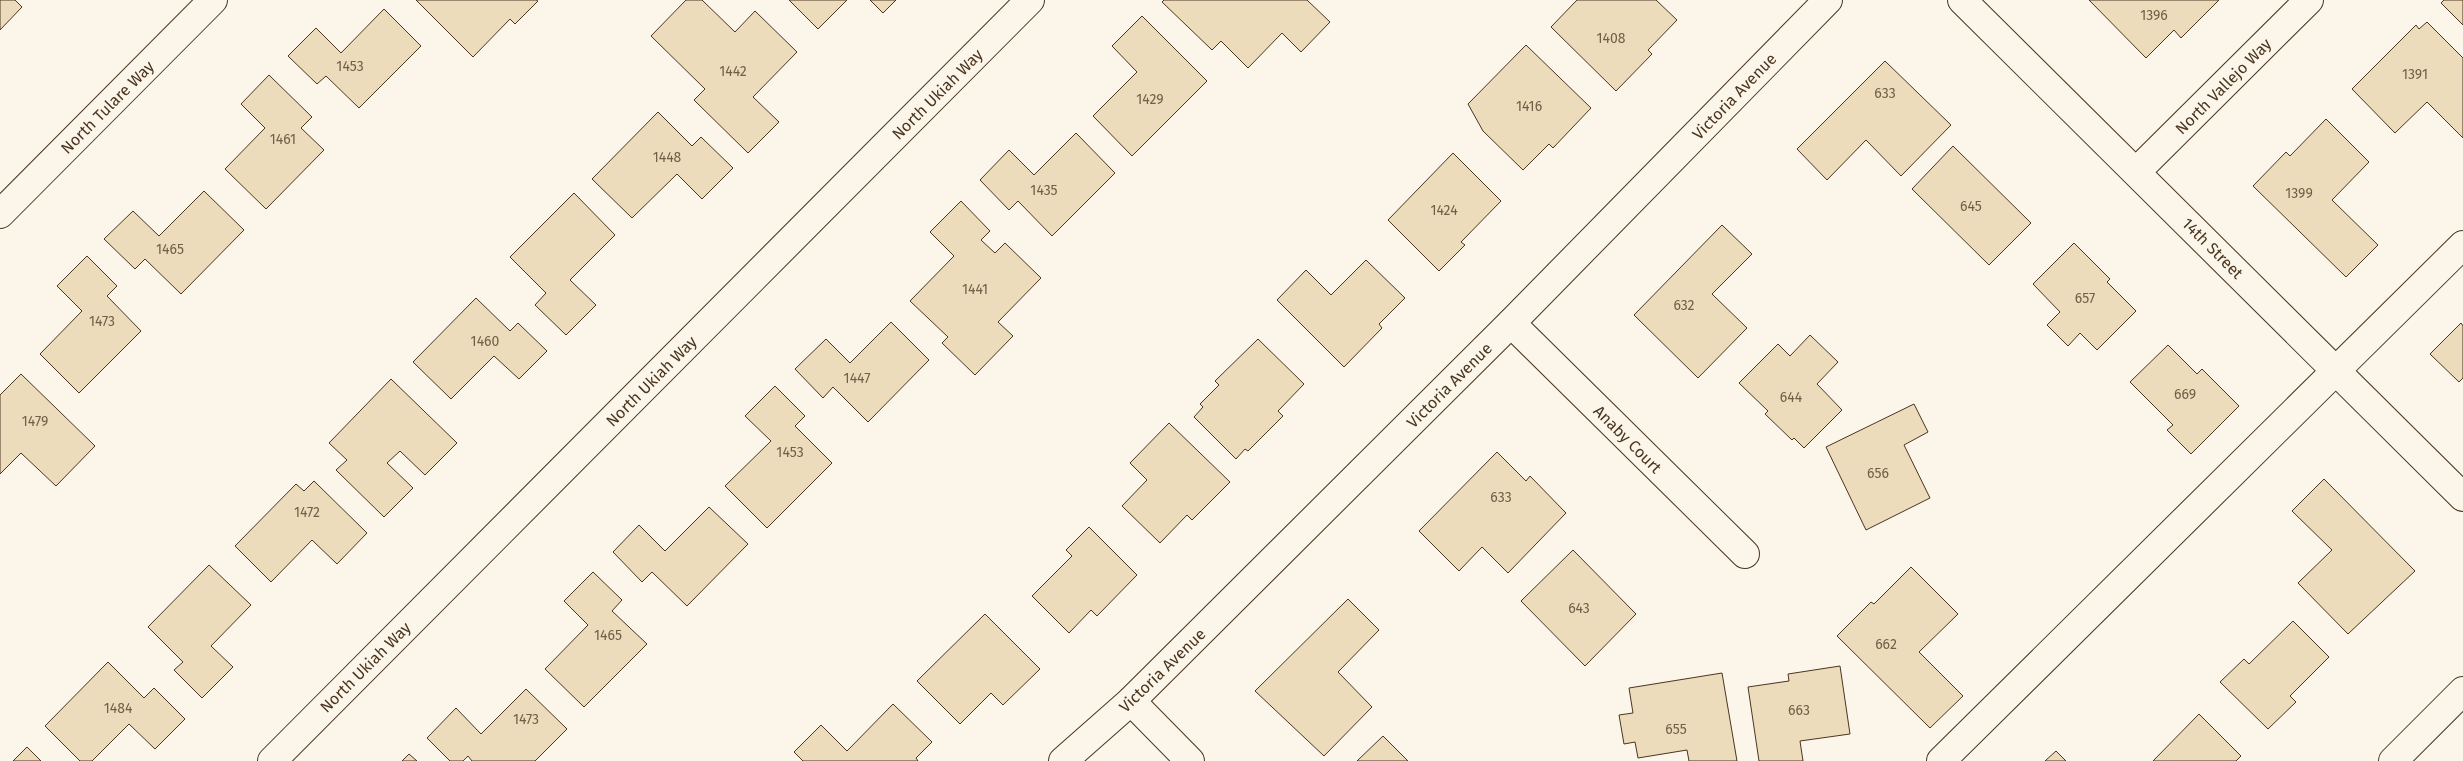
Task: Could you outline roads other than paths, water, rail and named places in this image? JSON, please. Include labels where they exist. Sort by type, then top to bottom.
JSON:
[{"type":"street","name":"North Tulare Way","points":[[0,214],[213,0]]},
{"type":"street","name":"North Ukiah Way","points":[[272,761],[1030,0]]},
{"type":"street","name":"Victoria Avenue","points":[[1063,761],[1131,702],[1511,323],[1828,0]]},
{"type":"street","name":"14th Street","points":[[1962,0],[2463,498]]},
{"type":"street","name":"North Vallejo Way","points":[[2136,172],[2310,0]]},
{"type":"street","points":[[1942,761],[2463,246]]},
{"type":"street","name":"Anaby Court","points":[[1511,323],[1745,554]]},
{"type":"street","points":[[2393,761],[2463,690]]},
{"type":"street","points":[[1131,702],[1190,761]]}]
